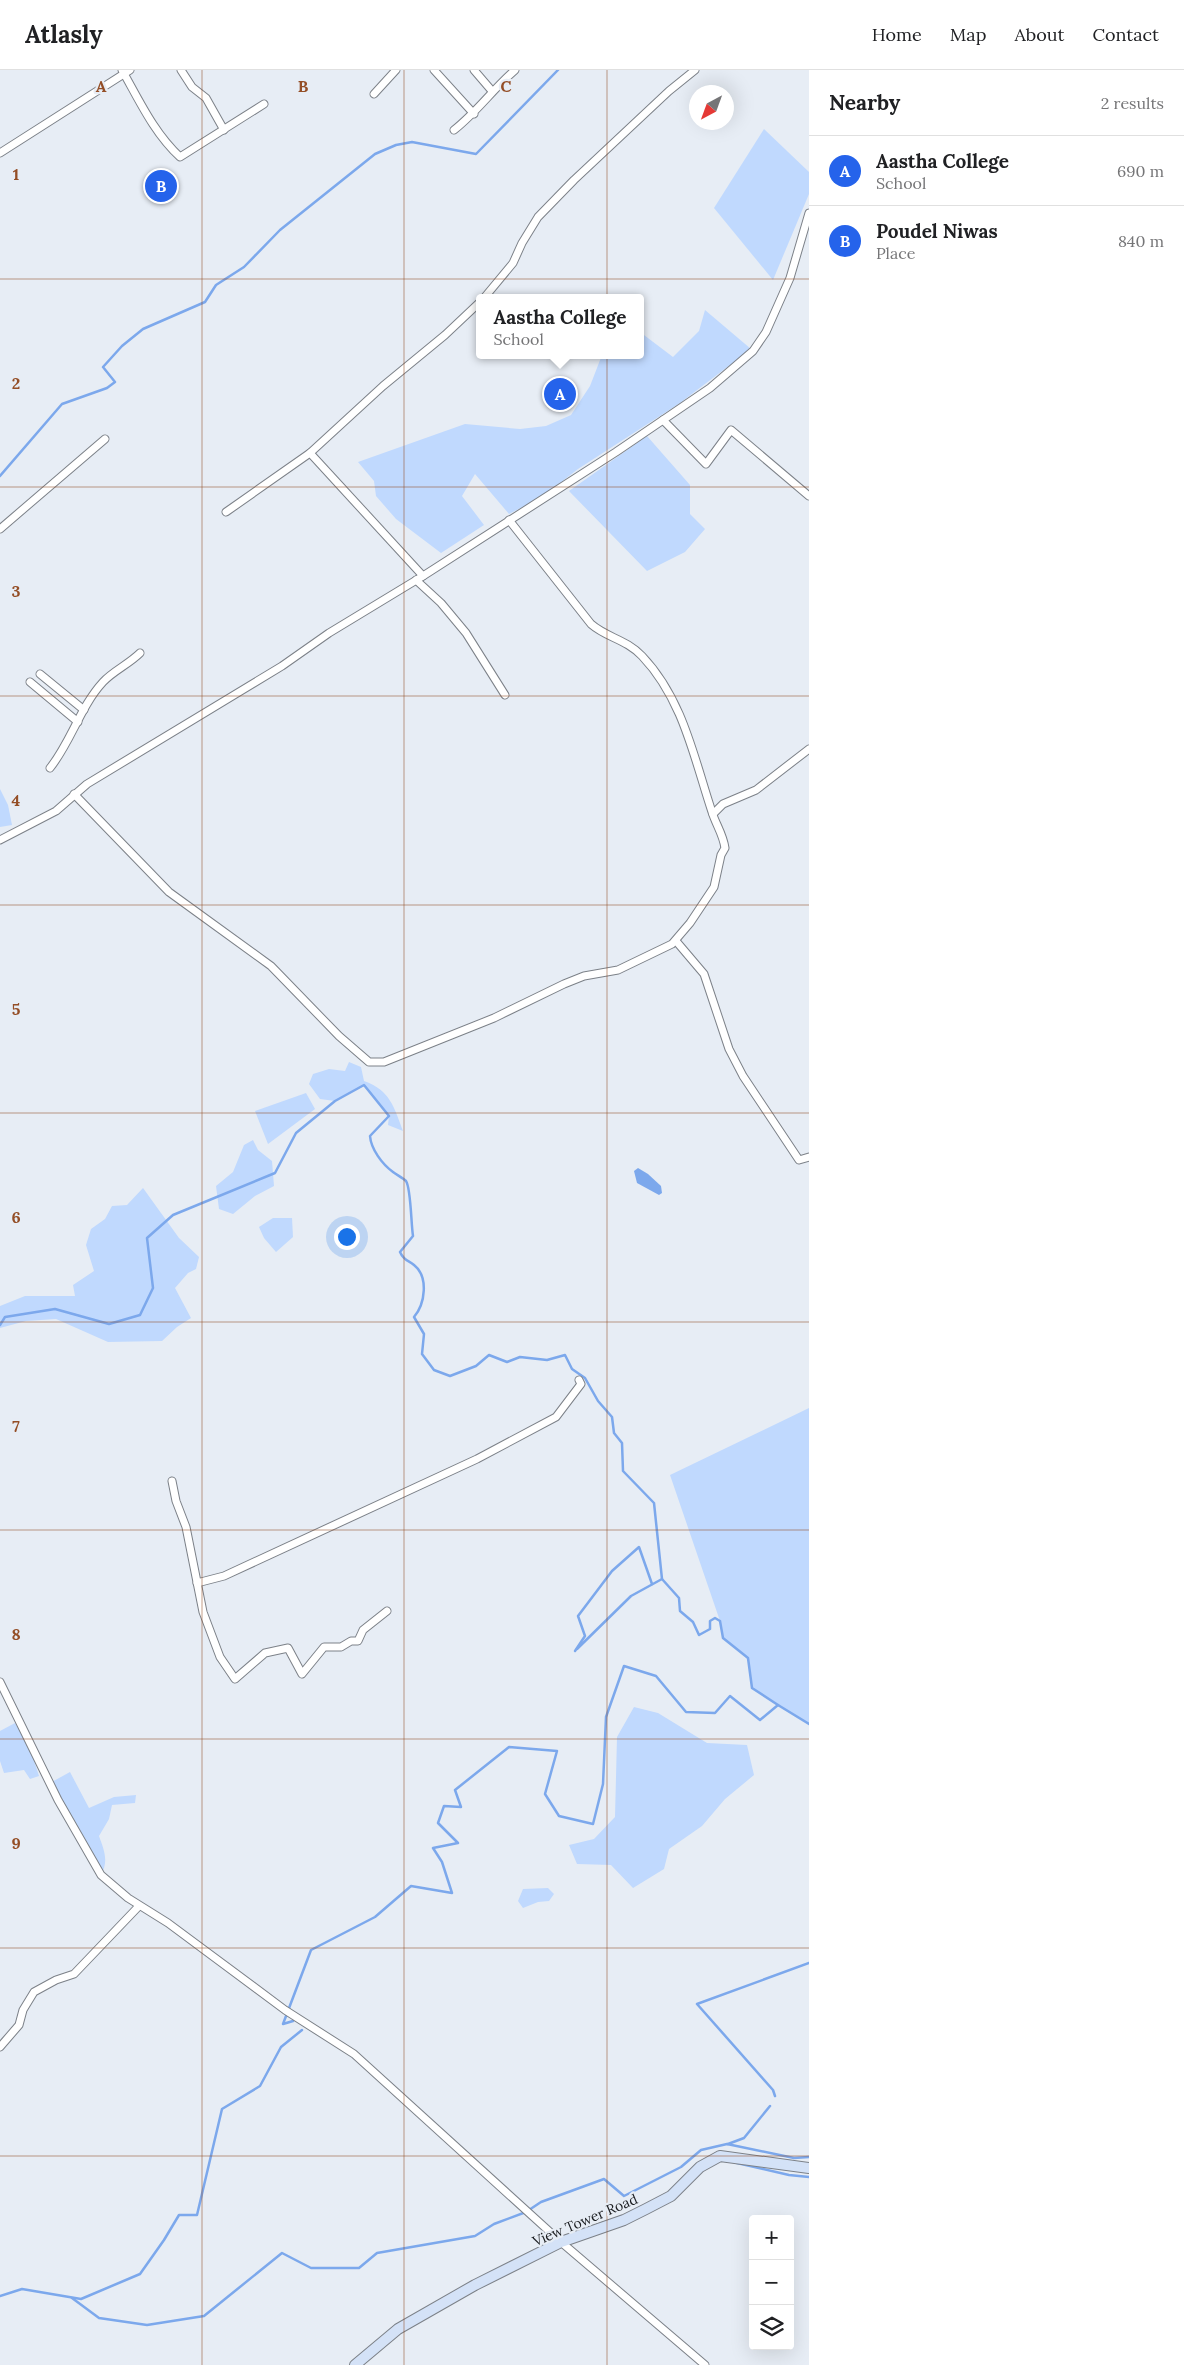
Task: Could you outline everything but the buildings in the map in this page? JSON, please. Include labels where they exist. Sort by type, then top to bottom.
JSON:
[{"type":"street","points":[[181,70],[192,87],[206,98],[224,130]]},
{"type":"street","points":[[374,94],[396,70]]},
{"type":"street","points":[[434,70],[474,114]]},
{"type":"street","points":[[474,70],[492,91]]},
{"type":"street","points":[[454,130],[474,114],[492,91],[515,70]]},
{"type":"street","points":[[487,294],[513,263],[538,217],[574,180],[669,91],[695,70]]},
{"type":"street","points":[[0,153],[125,71],[150,119],[170,148],[180,157],[264,104]]},
{"type":"street","points":[[0,840],[56,811],[74,794],[282,666],[329,633],[423,576],[710,388],[753,351],[766,332],[790,278],[809,213]]},
{"type":"street","points":[[226,512],[310,453],[383,386],[445,335],[476,306]]},
{"type":"street","points":[[663,420],[706,464],[731,430],[809,496]]},
{"type":"street","points":[[0,529],[105,439]]},
{"type":"street","points":[[310,453],[423,576]]},
{"type":"street","points":[[74,794],[169,892],[272,966],[340,1036],[369,1062],[384,1062],[494,1018],[584,976],[618,970],[676,941],[714,887],[721,855],[725,848],[720,826],[712,814],[691,739],[670,696],[652,668],[634,649],[615,636],[604,634],[591,624],[509,520]]},
{"type":"street","points":[[416,580],[441,602],[466,633],[505,695]]},
{"type":"street","points":[[50,768],[62,752],[84,710],[104,681],[140,653]]},
{"type":"street","points":[[40,674],[84,710]]},
{"type":"street","points":[[30,682],[78,722]]},
{"type":"street","points":[[712,814],[723,804],[756,790],[809,749]]},
{"type":"street","points":[[676,941],[704,974],[729,1049],[743,1076],[799,1160],[809,1157]]},
{"type":"street","points":[[197,1582],[224,1576],[477,1459],[556,1417],[581,1384],[579,1380]]},
{"type":"street","points":[[172,1481],[176,1501],[186,1527],[203,1612],[220,1657],[235,1679],[265,1653],[288,1648],[302,1674],[324,1647],[341,1647],[351,1641],[358,1641],[363,1630],[387,1611]]},
{"type":"street","points":[[0,1682],[58,1800],[101,1874],[139,1906],[168,1923],[292,2015],[354,2054],[561,2242],[705,2365]]},
{"type":"street","points":[[0,2048],[19,2025],[23,2010],[34,1992],[56,1980],[74,1974],[139,1906]]},
{"type":"street","name":"View Tower Road","points":[[355,2365],[398,2329],[475,2285],[561,2242],[624,2220],[671,2196],[700,2167],[720,2156],[809,2168]]},
{"type":"shaded area","points":[[764,129],[809,172],[809,194],[773,280],[714,208]]},
{"type":"shaded area","points":[[705,310],[751,349],[680,403],[578,469],[542,497],[509,514],[475,474],[462,496],[484,525],[441,553],[396,519],[376,496],[374,481],[358,462],[465,424],[520,429],[546,426],[571,415],[590,386],[600,359],[644,359],[644,335],[673,357],[699,331]]},
{"type":"shaded area","points":[[647,436],[690,485],[690,514],[705,529],[685,552],[647,571],[569,491]]},
{"type":"shaded area","points":[[0,789],[8,805],[12,825],[0,827]]},
{"type":"shaded area","points":[[349,1062],[361,1067],[364,1081],[380,1089],[390,1100],[403,1131],[388,1125],[389,1116],[364,1086],[335,1101],[320,1099],[309,1084],[313,1074],[329,1069],[345,1071]]},
{"type":"shaded area","points":[[306,1093],[315,1109],[268,1144],[255,1111]]},
{"type":"shaded area","points":[[253,1140],[258,1150],[272,1161],[274,1186],[255,1196],[233,1214],[219,1209],[216,1186],[233,1172],[244,1145]]},
{"type":"shaded area","points":[[143,1188],[179,1238],[199,1257],[196,1269],[188,1273],[175,1288],[191,1318],[177,1327],[162,1341],[108,1342],[56,1319],[26,1321],[0,1328],[0,1306],[25,1296],[75,1296],[73,1285],[94,1271],[86,1245],[91,1229],[105,1219],[112,1206],[127,1205]]},
{"type":"shaded area","points":[[273,1218],[292,1218],[293,1237],[276,1252],[264,1238],[259,1227]]},
{"type":"shaded area","points":[[809,1408],[809,1724],[752,1688],[748,1658],[723,1638],[720,1621],[670,1475]]},
{"type":"shaded area","points":[[634,1707],[658,1713],[707,1743],[747,1745],[754,1775],[725,1799],[702,1826],[669,1849],[664,1869],[633,1888],[611,1865],[577,1864],[569,1845],[594,1839],[615,1817],[617,1737]]},
{"type":"shaded area","points":[[15,1723],[29,1745],[39,1776],[30,1779],[24,1770],[4,1773],[0,1761],[0,1731]]},
{"type":"shaded area","points":[[70,1772],[89,1808],[114,1797],[136,1795],[135,1803],[112,1805],[109,1819],[99,1836],[105,1860],[101,1875],[50,1783]]},
{"type":"shaded area","points":[[548,1888],[554,1894],[549,1901],[538,1902],[523,1908],[518,1901],[523,1889]]},
{"type":"water","points":[[638,1168],[661,1186],[662,1193],[659,1195],[637,1183],[634,1171]]},
{"type":"waterway","points":[[0,476],[62,404],[107,388],[115,382],[103,367],[122,346],[143,329],[205,302],[216,285],[244,267],[280,230],[375,154],[396,145],[412,142],[476,154],[558,70]]},
{"type":"waterway","points":[[0,1325],[5,1317],[55,1309],[109,1324],[140,1315],[153,1288],[147,1238],[173,1215],[275,1173],[296,1133],[335,1101],[364,1085],[389,1116],[370,1136],[372,1146],[385,1165],[405,1180],[408,1185],[413,1236],[400,1252],[405,1259],[419,1270],[422,1276],[423,1298],[414,1317],[424,1334],[422,1354],[434,1370],[450,1376],[476,1366],[489,1355],[507,1362],[520,1357],[547,1360],[565,1355],[572,1369],[585,1378],[598,1401],[612,1417],[614,1433],[622,1443],[623,1471],[654,1503],[662,1579],[679,1598],[680,1611],[693,1622],[699,1635],[710,1629],[710,1621],[715,1618],[720,1621],[723,1638],[748,1658],[752,1688],[778,1705]]},
{"type":"waterway","points":[[575,1651],[585,1636],[578,1616],[612,1571],[639,1547],[652,1584]]},
{"type":"waterway","points":[[577,1649],[631,1596],[662,1579]]},
{"type":"waterway","points":[[293,2021],[283,2024],[311,1950],[375,1917],[411,1886],[452,1893],[442,1862],[433,1848],[458,1843],[438,1823],[444,1806],[461,1807],[455,1790],[509,1747],[557,1751],[545,1794],[559,1816],[593,1824],[603,1784],[606,1717],[624,1666],[656,1676],[686,1712],[715,1713],[730,1696],[760,1720],[778,1705],[809,1724]]},
{"type":"waterway","points":[[775,2096],[773,2090],[697,2004],[809,1963]]},
{"type":"waterway","points":[[0,2296],[22,2289],[81,2299],[140,2274],[179,2215],[197,2215],[222,2109],[260,2086],[281,2047],[302,2030]]},
{"type":"waterway","points":[[728,2144],[744,2138],[770,2106]]},
{"type":"waterway","points":[[72,2298],[99,2318],[147,2325],[204,2316],[282,2253],[311,2268],[359,2268],[377,2253],[475,2236],[494,2224],[526,2212],[541,2202],[604,2179],[624,2196],[681,2167],[701,2150],[727,2144],[794,2158],[809,2157]]},
{"type":"waterway","points":[[737,2163],[789,2175],[809,2177]]},
{"type":"place","name":"Poudel Niwas","points":[[161,186]]},
{"type":"place","name":"Aastha College","points":[[560,394]]}]
